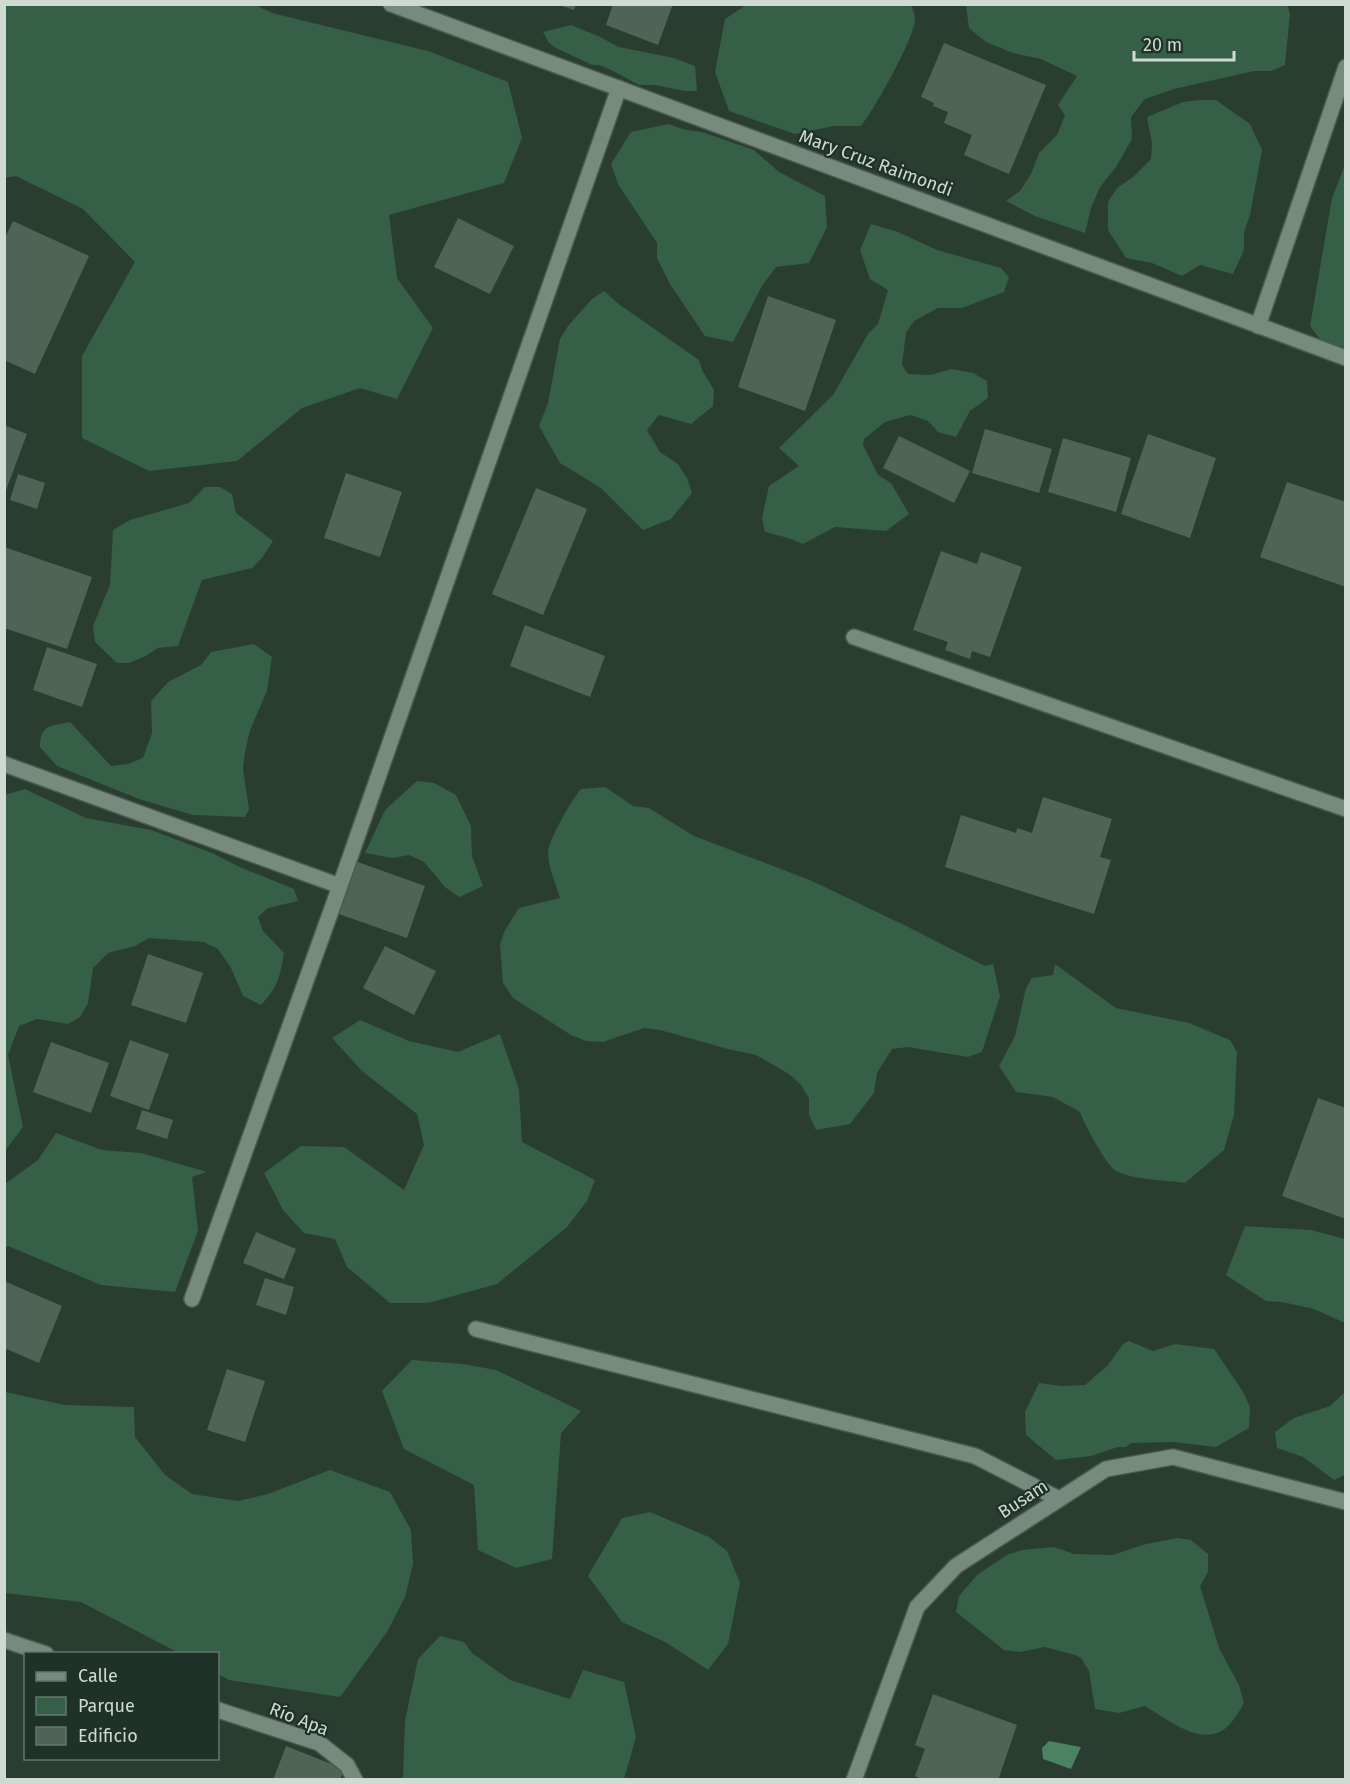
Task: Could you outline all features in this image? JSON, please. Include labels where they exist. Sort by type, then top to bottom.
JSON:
[{"type":"street","name":"Mary Cruz Raimondi","points":[[392,4],[1346,358]]},
{"type":"street","points":[[1258,326],[1346,67]]},
{"type":"street","points":[[192,1299],[340,886],[619,88]]},
{"type":"street","points":[[854,637],[1346,809]]},
{"type":"street","points":[[4,764],[340,886]]},
{"type":"street","points":[[476,1329],[975,1456],[1059,1499]]},
{"type":"street","name":"Busam","points":[[854,1779],[917,1607],[956,1566],[1106,1468],[1173,1457],[1346,1502]]},
{"type":"street","points":[[4,1640],[43,1652]]},
{"type":"street","name":"Río Apa","points":[[219,1710],[319,1743],[347,1765],[355,1779]]},
{"type":"green space","points":[[5,4],[255,5],[272,13],[428,51],[508,82],[522,138],[504,183],[389,215],[397,278],[433,328],[397,399],[360,388],[302,408],[237,461],[149,471],[82,438],[82,356],[135,262],[83,209],[16,176],[5,178]]},
{"type":"green space","points":[[746,5],[911,5],[915,18],[914,27],[902,56],[861,126],[834,126],[795,134],[729,111],[715,72],[725,19]]},
{"type":"green space","points":[[966,5],[1287,5],[1290,14],[1285,65],[1271,71],[1254,71],[1174,89],[1145,99],[1131,117],[1132,139],[1116,167],[1100,187],[1091,208],[1085,233],[1035,216],[1006,201],[1020,191],[1031,174],[1039,153],[1057,135],[1065,115],[1058,105],[1077,76],[1041,59],[1013,53],[986,42],[969,28]]},
{"type":"green space","points":[[571,25],[619,47],[674,58],[695,66],[697,91],[639,85],[611,70],[592,65],[556,48],[549,43],[543,32]]},
{"type":"green space","points":[[1216,100],[1250,124],[1262,150],[1250,215],[1244,232],[1244,250],[1233,274],[1200,265],[1182,276],[1152,263],[1126,258],[1108,230],[1108,202],[1117,188],[1133,177],[1151,159],[1152,143],[1147,117],[1183,102]]},
{"type":"green space","points":[[668,124],[702,132],[754,150],[779,172],[825,196],[827,227],[809,263],[776,267],[762,286],[733,342],[705,336],[670,284],[657,258],[657,243],[618,184],[611,164],[631,132]]},
{"type":"green space","points":[[1345,165],[1345,347],[1323,343],[1310,326],[1332,198]]},
{"type":"green space","points":[[871,224],[898,232],[937,250],[1001,268],[1009,277],[1004,292],[962,308],[938,308],[914,321],[906,333],[902,365],[908,374],[930,375],[952,369],[973,373],[987,381],[988,398],[970,411],[956,437],[938,432],[928,421],[910,415],[885,422],[864,439],[863,445],[878,475],[891,483],[909,514],[886,531],[835,527],[803,544],[765,532],[762,518],[769,486],[799,466],[779,448],[833,395],[868,334],[878,324],[888,290],[870,279],[860,250]]},
{"type":"green space","points":[[604,291],[620,305],[699,360],[714,390],[713,406],[691,424],[659,415],[647,430],[660,452],[678,464],[687,478],[692,493],[671,519],[643,530],[601,488],[560,463],[539,426],[548,403],[560,339],[568,326],[592,299]]},
{"type":"green space","points":[[205,487],[220,487],[232,494],[236,513],[273,541],[252,568],[202,580],[178,646],[158,648],[129,663],[117,663],[95,642],[93,626],[110,585],[113,530],[130,520],[189,503]]},
{"type":"green space","points":[[254,644],[272,657],[267,691],[250,730],[245,752],[243,769],[249,809],[245,817],[193,815],[139,799],[57,766],[40,747],[44,730],[70,722],[111,766],[128,764],[143,758],[152,733],[151,701],[168,682],[201,665],[211,652]]},
{"type":"green space","points":[[417,781],[434,783],[456,795],[471,826],[472,856],[483,886],[459,897],[445,887],[424,862],[409,855],[393,858],[365,853],[385,810]]},
{"type":"green space","points":[[605,787],[633,806],[649,808],[694,836],[810,880],[985,966],[993,964],[1000,996],[982,1052],[968,1057],[908,1047],[892,1049],[877,1073],[874,1093],[850,1124],[816,1130],[809,1115],[809,1098],[801,1085],[789,1074],[756,1055],[660,1030],[644,1028],[603,1042],[586,1041],[571,1035],[513,998],[503,983],[500,944],[505,930],[519,908],[560,898],[548,858],[552,838],[581,789]]},
{"type":"green space","points":[[25,789],[86,818],[151,830],[212,853],[294,889],[298,901],[268,908],[258,917],[263,931],[284,953],[277,981],[261,1005],[243,996],[231,968],[218,949],[203,942],[149,938],[135,946],[108,953],[93,968],[88,1003],[80,1017],[68,1024],[37,1019],[19,1026],[8,1055],[23,1127],[5,1151],[5,795]]},
{"type":"green space","points":[[1055,964],[1116,1008],[1189,1023],[1230,1040],[1237,1052],[1234,1115],[1224,1150],[1185,1183],[1140,1178],[1116,1171],[1101,1153],[1080,1112],[1053,1097],[1016,1092],[999,1066],[1015,1036],[1026,988],[1032,978],[1053,975]]},
{"type":"green space","points":[[360,1020],[409,1041],[458,1052],[500,1034],[519,1089],[522,1142],[595,1180],[587,1201],[567,1227],[497,1284],[428,1303],[390,1303],[347,1267],[335,1239],[304,1233],[283,1210],[264,1173],[301,1146],[344,1147],[404,1190],[424,1145],[417,1114],[362,1071],[332,1038]]},
{"type":"green space","points":[[56,1133],[102,1150],[141,1153],[207,1172],[192,1177],[198,1231],[175,1292],[101,1285],[8,1246],[5,1248],[5,1184],[38,1160]]},
{"type":"green space","points":[[1245,1226],[1311,1230],[1345,1239],[1345,1323],[1314,1309],[1266,1301],[1226,1275]]},
{"type":"green space","points":[[1129,1341],[1153,1351],[1175,1344],[1214,1349],[1242,1390],[1250,1407],[1249,1428],[1216,1447],[1173,1442],[1131,1443],[1126,1447],[1118,1447],[1091,1456],[1056,1460],[1026,1435],[1025,1412],[1039,1383],[1062,1386],[1085,1385],[1108,1365],[1123,1344]]},
{"type":"green space","points":[[412,1360],[463,1364],[496,1370],[581,1411],[561,1433],[552,1559],[516,1568],[478,1550],[474,1485],[404,1449],[382,1391]]},
{"type":"green space","points":[[5,1392],[65,1405],[134,1407],[135,1437],[165,1475],[192,1494],[238,1501],[268,1494],[330,1470],[390,1492],[411,1530],[413,1564],[405,1597],[387,1632],[340,1697],[229,1680],[219,1675],[219,1652],[177,1652],[81,1602],[5,1593]]},
{"type":"green space","points":[[1345,1392],[1345,1475],[1334,1480],[1303,1457],[1277,1448],[1275,1432],[1294,1418],[1330,1406]]},
{"type":"green space","points":[[650,1512],[709,1537],[727,1551],[740,1583],[728,1644],[708,1670],[667,1643],[622,1622],[588,1576],[622,1518]]},
{"type":"green space","points":[[1177,1538],[1191,1540],[1208,1554],[1208,1572],[1200,1586],[1219,1648],[1239,1685],[1244,1703],[1231,1723],[1221,1731],[1210,1735],[1188,1731],[1145,1706],[1119,1713],[1095,1709],[1089,1671],[1081,1658],[1045,1647],[1020,1652],[1004,1650],[956,1612],[959,1596],[978,1574],[1009,1554],[1022,1550],[1054,1547],[1074,1554],[1113,1555],[1142,1545]]},
{"type":"green space","points":[[440,1636],[464,1642],[472,1653],[510,1680],[570,1699],[583,1670],[624,1682],[636,1737],[624,1779],[403,1779],[405,1721],[418,1659]]},
{"type":"shaded area","points":[[1049,1741],[1081,1747],[1071,1769],[1043,1759],[1042,1748]]},
{"type":"building","points":[[556,4],[576,4],[574,10]]},
{"type":"building","points":[[613,4],[673,4],[658,45],[606,25]]},
{"type":"building","points":[[944,43],[1046,85],[1009,174],[964,155],[972,135],[944,123],[948,112],[933,106],[934,103],[921,97]]},
{"type":"building","points":[[458,218],[514,246],[490,294],[434,267]]},
{"type":"building","points":[[13,221],[89,256],[35,374],[4,360],[4,240]]},
{"type":"building","points":[[768,296],[836,320],[805,411],[738,387]]},
{"type":"building","points":[[4,425],[27,434],[5,493],[4,493]]},
{"type":"building","points":[[985,429],[1052,449],[1039,493],[972,473]]},
{"type":"building","points":[[1148,434],[1216,458],[1190,538],[1121,514]]},
{"type":"building","points":[[899,436],[970,471],[954,503],[883,468]]},
{"type":"building","points":[[1063,438],[1131,458],[1116,512],[1048,492]]},
{"type":"building","points":[[346,473],[402,492],[380,557],[324,538]]},
{"type":"building","points":[[18,474],[45,483],[37,509],[10,500]]},
{"type":"building","points":[[1287,482],[1346,502],[1346,587],[1260,557]]},
{"type":"building","points":[[536,488],[587,509],[543,615],[492,594]]},
{"type":"building","points":[[4,547],[92,577],[67,649],[4,628]]},
{"type":"building","points":[[941,551],[977,564],[981,552],[1022,567],[990,657],[972,651],[970,659],[945,650],[948,642],[913,630]]},
{"type":"building","points":[[525,625],[605,656],[590,697],[510,666]]},
{"type":"building","points":[[47,647],[97,664],[82,707],[33,690]]},
{"type":"building","points":[[1043,797],[1112,819],[1100,857],[1111,860],[1094,914],[945,867],[961,815],[1016,833],[1017,828],[1032,833]]},
{"type":"building","points":[[355,861],[425,886],[407,938],[336,913]]},
{"type":"building","points":[[385,946],[436,971],[414,1015],[363,988]]},
{"type":"building","points":[[148,954],[203,973],[186,1023],[131,1005]]},
{"type":"building","points":[[130,1040],[169,1054],[149,1110],[110,1096]]},
{"type":"building","points":[[51,1042],[109,1063],[91,1113],[33,1092]]},
{"type":"building","points":[[1318,1098],[1346,1108],[1346,1219],[1282,1196]]},
{"type":"building","points":[[142,1110],[173,1120],[167,1139],[136,1129]]},
{"type":"building","points":[[256,1232],[296,1249],[284,1279],[243,1263]]},
{"type":"building","points":[[265,1278],[294,1287],[286,1315],[256,1305]]},
{"type":"building","points":[[4,1281],[62,1306],[39,1363],[4,1348]]},
{"type":"building","points":[[227,1369],[265,1381],[245,1442],[207,1430]]},
{"type":"building","points":[[933,1694],[1017,1725],[998,1780],[923,1780],[915,1776],[925,1749],[915,1745]]},
{"type":"building","points":[[286,1746],[344,1769],[340,1780],[273,1780]]}]
